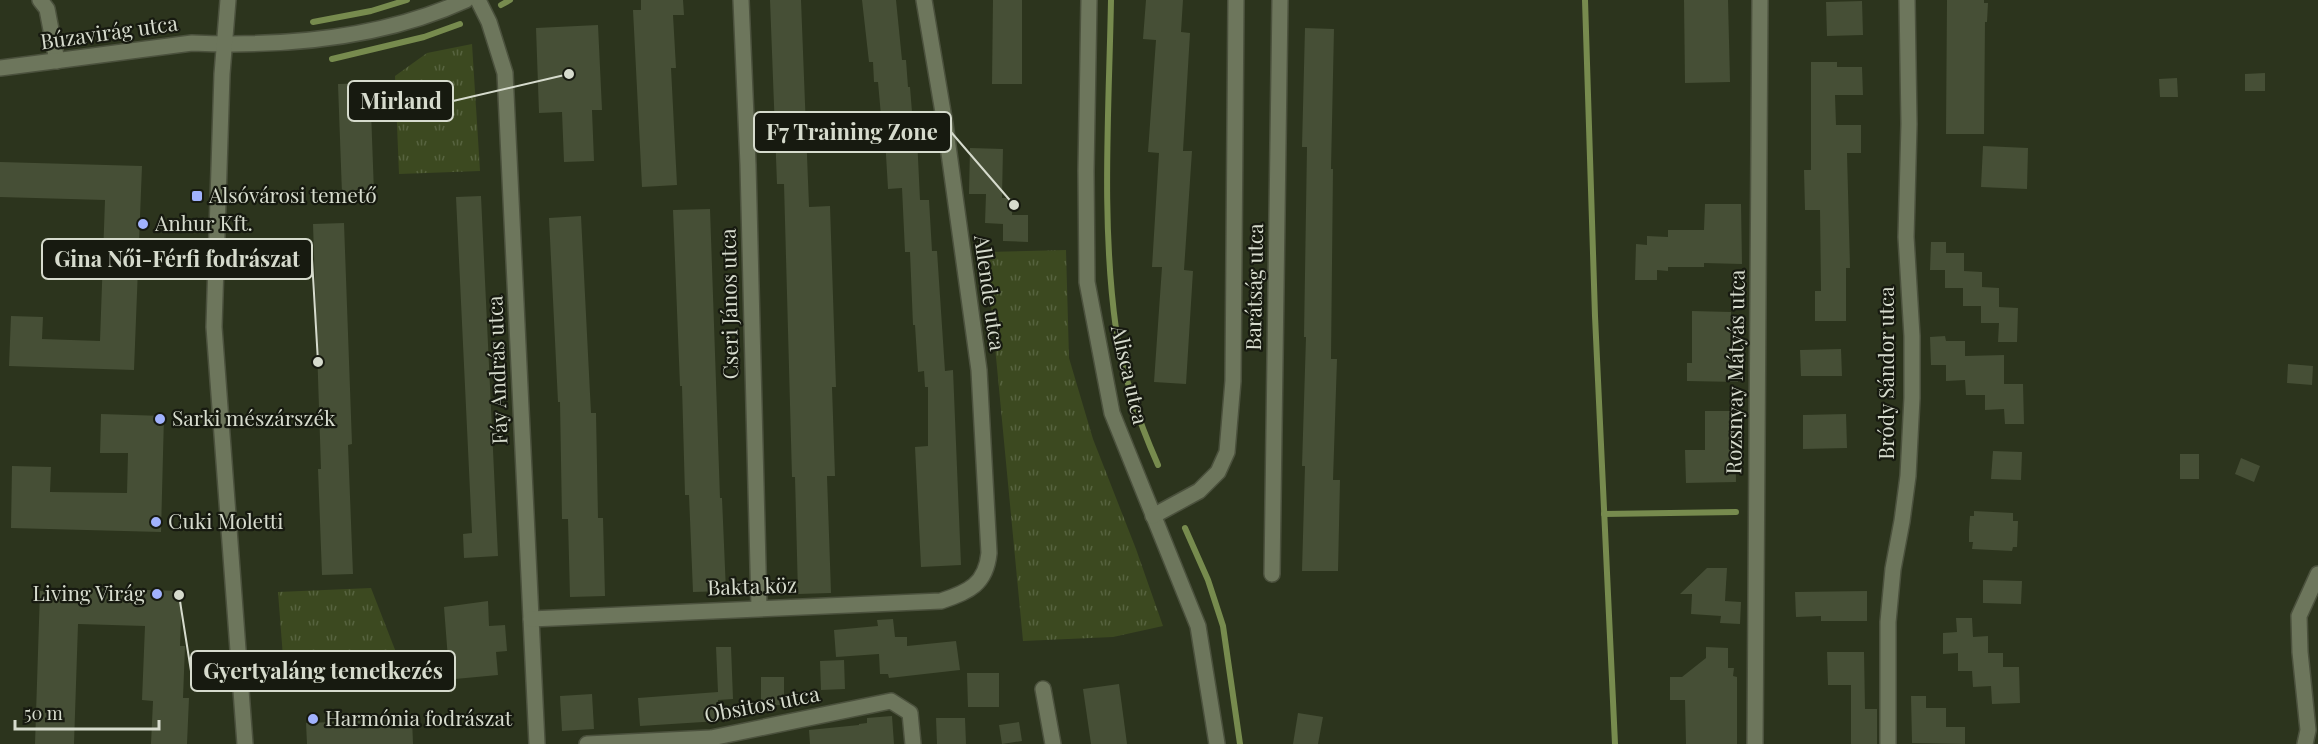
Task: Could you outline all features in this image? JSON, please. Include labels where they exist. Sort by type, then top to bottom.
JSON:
[{"type":"street","points":[[40,0],[47,9],[57,62]]},
{"type":"street","points":[[228,0],[224,44],[214,327],[245,744]]},
{"type":"street","name":"Búzavirág utca","points":[[0,68],[192,43],[306,41],[348,35],[445,10],[466,0]]},
{"type":"street","name":"Fáy András utca","points":[[478,0],[489,22],[505,73],[537,744]]},
{"type":"street","name":"Cseri János utca","points":[[741,0],[748,165],[759,607]]},
{"type":"street","name":"Allende utca","points":[[924,0],[945,124],[979,370],[989,553],[988,565],[982,578],[972,588]]},
{"type":"street","name":"Alisca utca","points":[[1089,0],[1086,171],[1088,282],[1112,413],[1198,626],[1217,744]]},
{"type":"street","name":"Barátság utca","points":[[1153,516],[1199,491],[1218,472],[1227,452],[1233,381],[1236,0]]},
{"type":"street","name":"Barátság utca","points":[[1272,574],[1280,0]]},
{"type":"street","name":"Rozsnyay Mátyás utca","points":[[1755,744],[1760,0]]},
{"type":"street","name":"Bródy Sándor utca","points":[[1888,744],[1887,622],[1908,476],[1912,398],[1912,336],[1906,237],[1909,124],[1907,0]]},
{"type":"street","points":[[2305,744],[2308,730],[2300,652],[2299,616],[2318,574]]},
{"type":"street","name":"Bakta köz","points":[[531,618],[942,601],[972,588]]},
{"type":"street","points":[[1043,688],[1053,744]]},
{"type":"street","name":"Obsitos utca","points":[[586,744],[711,738],[891,701],[910,712],[913,744]]},
{"type":"green space","points":[[472,44],[480,171],[399,174],[395,76],[427,53]]},
{"type":"green space","points":[[1066,250],[1069,358],[1093,439],[1163,626],[1113,637],[1023,641],[986,252]]},
{"type":"green space","points":[[371,588],[406,678],[285,683],[278,592]]},
{"type":"building","points":[[641,0],[683,0],[684,15],[673,15],[676,68],[671,68],[677,185],[642,187],[633,10],[641,10]]},
{"type":"building","points":[[770,0],[801,0],[809,207],[830,206],[836,387],[832,387],[835,476],[827,476],[831,593],[798,594],[795,477],[792,477],[784,184],[777,184]]},
{"type":"building","points":[[862,0],[896,0],[902,60],[906,60],[914,137],[917,137],[920,200],[929,200],[932,251],[937,251],[945,371],[953,370],[961,565],[921,567],[915,447],[928,446],[928,387],[925,387],[924,371],[918,372],[915,325],[913,325],[910,252],[905,252],[902,188],[888,189],[878,82],[874,82],[873,62],[869,62]]},
{"type":"building","points":[[993,0],[1022,0],[1022,84],[992,84]]},
{"type":"building","points":[[1146,0],[1183,0],[1181,32],[1190,33],[1183,151],[1192,151],[1184,270],[1193,271],[1186,384],[1154,382],[1162,267],[1152,267],[1159,153],[1148,152],[1156,40],[1143,39]]},
{"type":"building","points":[[1684,0],[1728,0],[1730,82],[1685,83]]},
{"type":"building","points":[[1947,0],[1984,0],[1984,3],[1988,3],[1987,22],[1985,22],[1984,134],[1946,134]]},
{"type":"building","points":[[1862,1],[1863,35],[1827,36],[1826,2]]},
{"type":"building","points":[[598,25],[602,110],[592,110],[594,161],[564,162],[562,112],[539,113],[536,28]]},
{"type":"building","points":[[1305,28],[1334,29],[1331,359],[1337,359],[1333,480],[1340,480],[1338,571],[1302,571],[1306,337],[1304,337],[1307,147],[1302,147]]},
{"type":"building","points":[[1811,62],[1837,62],[1837,67],[1862,67],[1863,95],[1835,95],[1836,125],[1861,125],[1861,153],[1847,153],[1850,268],[1846,268],[1846,321],[1815,321],[1815,291],[1821,291],[1820,210],[1805,210],[1804,170],[1811,170]]},
{"type":"building","points":[[2265,73],[2265,91],[2245,91],[2245,74]]},
{"type":"building","points":[[2177,78],[2178,97],[2160,97],[2159,79]]},
{"type":"building","points":[[370,83],[374,193],[342,194],[338,84]]},
{"type":"building","points":[[1983,146],[2028,148],[2027,189],[1981,187]]},
{"type":"building","points":[[970,148],[1003,149],[1002,198],[1013,198],[1012,215],[1028,215],[1028,242],[1003,241],[1003,224],[985,223],[986,194],[969,194]]},
{"type":"building","points":[[0,162],[142,166],[134,370],[9,366],[11,316],[43,317],[42,339],[100,341],[105,200],[0,197]]},
{"type":"building","points":[[481,196],[498,556],[464,558],[463,534],[472,533],[456,197]]},
{"type":"building","points":[[1705,204],[1741,204],[1742,264],[1704,263],[1704,267],[1668,267],[1668,271],[1657,270],[1657,280],[1635,280],[1636,244],[1647,245],[1647,236],[1668,237],[1668,230],[1704,230]]},
{"type":"building","points":[[710,209],[720,498],[722,498],[726,591],[693,592],[689,495],[685,495],[673,210]]},
{"type":"building","points":[[581,216],[591,413],[596,413],[598,518],[603,518],[605,596],[570,597],[568,519],[562,519],[560,402],[558,402],[549,218]]},
{"type":"building","points":[[344,223],[352,444],[348,445],[353,574],[322,575],[313,224]]},
{"type":"building","points":[[1931,242],[1946,242],[1946,253],[1964,253],[1964,271],[1982,272],[1982,287],[1999,288],[1999,307],[2018,308],[2017,342],[1998,342],[1999,323],[1981,323],[1981,306],[1963,306],[1963,288],[1945,288],[1945,270],[1930,270]]},
{"type":"building","points":[[1692,311],[1731,312],[1730,353],[1738,353],[1738,382],[1687,381],[1687,363],[1692,363]]},
{"type":"building","points":[[1945,336],[1946,341],[1965,341],[1965,356],[2004,355],[2004,384],[2023,384],[2024,424],[2005,424],[2004,409],[1985,410],[1985,395],[1966,395],[1965,380],[1946,381],[1946,365],[1931,365],[1930,337]]},
{"type":"building","points":[[1841,349],[1842,376],[1801,376],[1800,350]]},
{"type":"building","points":[[2288,364],[2313,366],[2312,385],[2287,383]]},
{"type":"building","points":[[1705,411],[1735,411],[1736,482],[1686,483],[1685,450],[1705,450]]},
{"type":"building","points":[[101,414],[164,416],[161,532],[11,528],[12,466],[51,467],[50,492],[127,493],[128,453],[100,453]]},
{"type":"building","points":[[1846,414],[1847,448],[1803,449],[1803,415]]},
{"type":"building","points":[[1993,451],[2022,452],[2021,480],[1991,479]]},
{"type":"building","points":[[2180,454],[2199,454],[2199,479],[2180,479]]},
{"type":"building","points":[[2241,458],[2260,466],[2254,482],[2235,474]]},
{"type":"building","points":[[1974,511],[2013,513],[2013,521],[2018,521],[2017,547],[2013,547],[2012,551],[1972,549],[1973,542],[1969,542],[1969,530],[1970,516],[1974,516]]},
{"type":"building","points":[[1707,568],[1727,568],[1725,601],[1741,602],[1740,624],[1720,623],[1721,616],[1691,614],[1692,594],[1680,594]]},
{"type":"building","points":[[1983,580],[2022,581],[2021,604],[1983,603]]},
{"type":"building","points":[[81,588],[182,591],[180,646],[185,646],[183,698],[189,698],[187,744],[151,744],[153,701],[142,700],[145,626],[78,624],[74,744],[35,744],[40,591],[81,592]]},
{"type":"building","points":[[1867,591],[1867,621],[1821,621],[1821,616],[1796,617],[1795,592]]},
{"type":"building","points":[[488,601],[489,626],[505,625],[507,651],[496,652],[498,675],[455,679],[453,659],[448,659],[444,607]]},
{"type":"building","points":[[1956,618],[1972,618],[1973,637],[1988,636],[1988,653],[2003,653],[2003,667],[2019,667],[2020,703],[1992,704],[1991,686],[1973,687],[1972,671],[1958,671],[1958,653],[1943,654],[1943,633],[1957,632]]},
{"type":"building","points":[[893,619],[895,637],[907,637],[907,646],[956,641],[960,670],[889,678],[888,674],[880,674],[879,654],[836,657],[834,630],[878,626],[877,620]]},
{"type":"building","points":[[716,647],[731,647],[733,699],[718,700],[719,721],[640,726],[638,698],[718,692]]},
{"type":"building","points":[[1706,647],[1728,648],[1728,668],[1734,668],[1733,676],[1737,677],[1737,744],[1686,744],[1685,700],[1670,700],[1670,677],[1682,677],[1706,658]]},
{"type":"building","points":[[1827,652],[1864,652],[1865,709],[1877,709],[1877,744],[1851,744],[1851,685],[1828,685]]},
{"type":"building","points":[[844,660],[845,689],[821,690],[820,661]]},
{"type":"building","points":[[967,673],[999,673],[999,707],[968,707]]},
{"type":"building","points":[[761,677],[784,677],[784,705],[761,705]]},
{"type":"building","points":[[1119,684],[1127,744],[1091,744],[1083,689]]},
{"type":"building","points":[[592,694],[594,729],[562,731],[560,696]]},
{"type":"building","points":[[1911,696],[1926,696],[1926,708],[1946,708],[1946,727],[1965,727],[1965,744],[1912,743]]},
{"type":"building","points":[[1298,713],[1323,717],[1318,744],[1293,744]]},
{"type":"building","points":[[892,716],[894,744],[810,744],[809,730],[859,725],[867,723],[867,718]]},
{"type":"building","points":[[936,718],[965,718],[966,744],[937,744]]},
{"type":"building","points":[[412,719],[413,744],[307,744],[306,723]]},
{"type":"building","points":[[1019,722],[1022,741],[1002,744],[999,725]]},
{"type":"waterway","points":[[313,22],[371,11],[407,0]]},
{"type":"waterway","points":[[501,5],[510,0]]},
{"type":"waterway","points":[[1111,0],[1107,165],[1111,288],[1119,347],[1127,381],[1158,465]]},
{"type":"waterway","points":[[1585,0],[1595,316],[1615,744]]},
{"type":"waterway","points":[[332,59],[424,37],[460,24]]},
{"type":"waterway","points":[[1604,514],[1736,512]]},
{"type":"waterway","points":[[1185,528],[1208,580],[1223,626],[1240,744]]},
{"type":"place","name":"Mirland","points":[[569,74]]},
{"type":"place","name":"Alsóvárosi temető","points":[[197,196]]},
{"type":"place","name":"F7 Training Zone","points":[[1014,205]]},
{"type":"place","name":"Anhur Kft.","points":[[143,224]]},
{"type":"place","name":"Gina Női-Férfi fodrászat","points":[[318,362]]},
{"type":"place","name":"Sarki mészárszék","points":[[160,419]]},
{"type":"place","name":"Cuki Moletti","points":[[156,522]]},
{"type":"place","name":"Living Virág","points":[[157,594]]},
{"type":"place","name":"Gyertyaláng temetkezés","points":[[179,595]]},
{"type":"place","name":"Harmónia fodrászat","points":[[313,719]]}]
